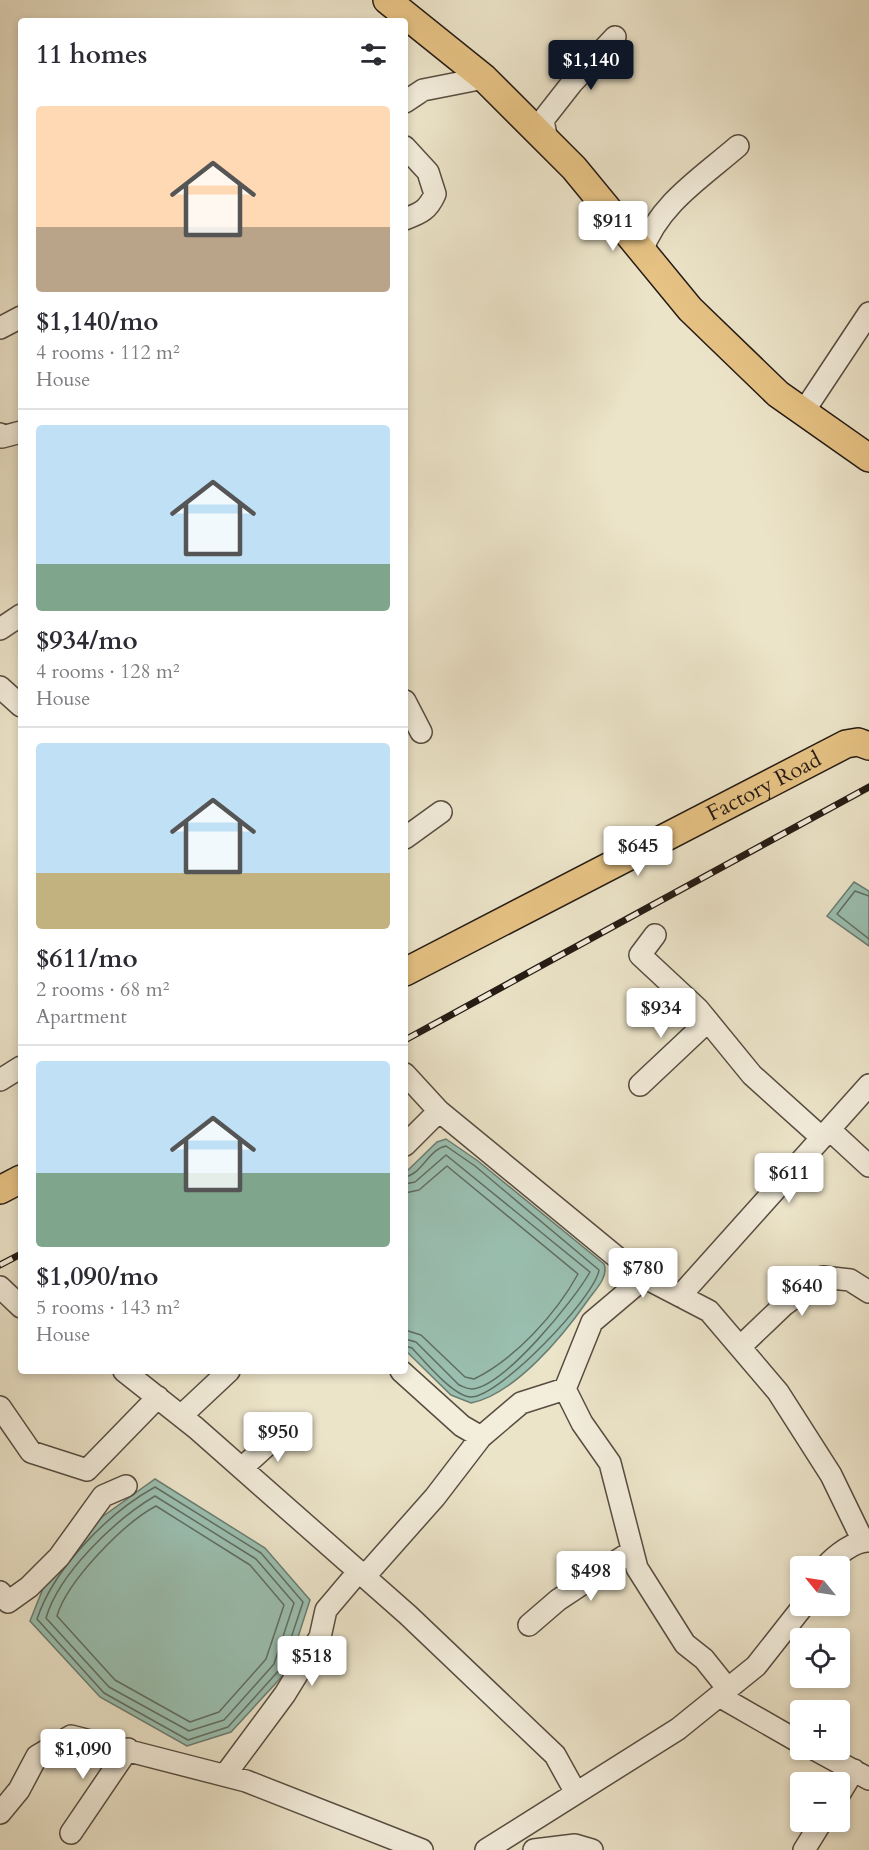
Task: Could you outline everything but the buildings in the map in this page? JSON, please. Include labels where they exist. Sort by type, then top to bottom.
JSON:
[{"type":"main road","points":[[387,0],[484,78],[574,168],[690,309],[778,394],[869,458]]},
{"type":"main road","name":"Factory Road","points":[[408,970],[846,744],[858,742],[869,746]]},
{"type":"main road","points":[[0,1190],[18,1181]]},
{"type":"street","points":[[547,141],[543,120],[572,83],[615,37]]},
{"type":"street","points":[[408,100],[423,90],[484,78]]},
{"type":"street","points":[[642,251],[649,231],[665,208],[738,146]]},
{"type":"street","points":[[408,150],[428,172],[435,194],[422,213],[408,218]]},
{"type":"street","points":[[804,411],[869,313]]},
{"type":"street","points":[[0,328],[18,319]]},
{"type":"street","points":[[0,434],[3,436],[18,433]]},
{"type":"street","points":[[0,629],[18,617]]},
{"type":"street","points":[[0,687],[18,703]]},
{"type":"street","points":[[408,707],[421,732]]},
{"type":"street","points":[[408,836],[441,812]]},
{"type":"street","points":[[655,935],[640,955],[708,1021],[752,1075],[869,1166]]},
{"type":"street","points":[[640,1085],[708,1021]]},
{"type":"street","points":[[0,1080],[18,1069]]},
{"type":"street","points":[[408,1077],[439,1111],[644,1278],[709,1311],[778,1392],[831,1475],[866,1541],[837,1556]]},
{"type":"street","points":[[680,1296],[869,1085]]},
{"type":"street","points":[[408,1142],[439,1111]]},
{"type":"street","points":[[740,1347],[784,1305],[823,1277],[850,1280],[869,1292]]},
{"type":"street","points":[[644,1278],[592,1322],[565,1389],[582,1423],[610,1463],[637,1568],[685,1644],[704,1659],[724,1692],[790,1736]]},
{"type":"street","points":[[128,1374],[182,1416],[362,1573],[555,1755],[576,1793]]},
{"type":"street","points":[[182,1416],[226,1374]]},
{"type":"street","points":[[404,1374],[462,1426],[481,1437]]},
{"type":"street","points":[[225,1775],[285,1694],[320,1637],[326,1610],[435,1497],[481,1437],[521,1403],[565,1389]]},
{"type":"street","points":[[0,1407],[31,1452],[87,1470],[158,1397]]},
{"type":"street","points":[[242,1468],[286,1428]]},
{"type":"street","points":[[0,1592],[8,1602],[29,1587],[59,1557],[104,1496],[126,1486]]},
{"type":"street","points":[[529,1625],[558,1600],[632,1551]]},
{"type":"street","points":[[486,1850],[678,1729],[756,1666],[795,1616]]},
{"type":"street","points":[[0,1813],[19,1790],[38,1756],[71,1736],[246,1781],[422,1850]]},
{"type":"street","points":[[71,1833],[128,1749]]},
{"type":"street","points":[[835,1760],[862,1774],[850,1784]]},
{"type":"street","points":[[804,1850],[815,1832]]},
{"type":"street","points":[[534,1850],[575,1845],[592,1850]]},
{"type":"water","points":[[854,882],[869,891],[869,946],[827,916]]},
{"type":"water","points":[[446,1139],[478,1161],[604,1264],[605,1269],[605,1274],[597,1288],[537,1362],[504,1388],[471,1403],[451,1395],[408,1353],[408,1170],[437,1142]]},
{"type":"water","points":[[155,1479],[265,1548],[310,1600],[287,1671],[231,1732],[187,1746],[100,1697],[30,1621],[44,1586],[102,1517]]},
{"type":"railway","points":[[408,1038],[869,787]]},
{"type":"railway","points":[[0,1265],[18,1256]]}]
